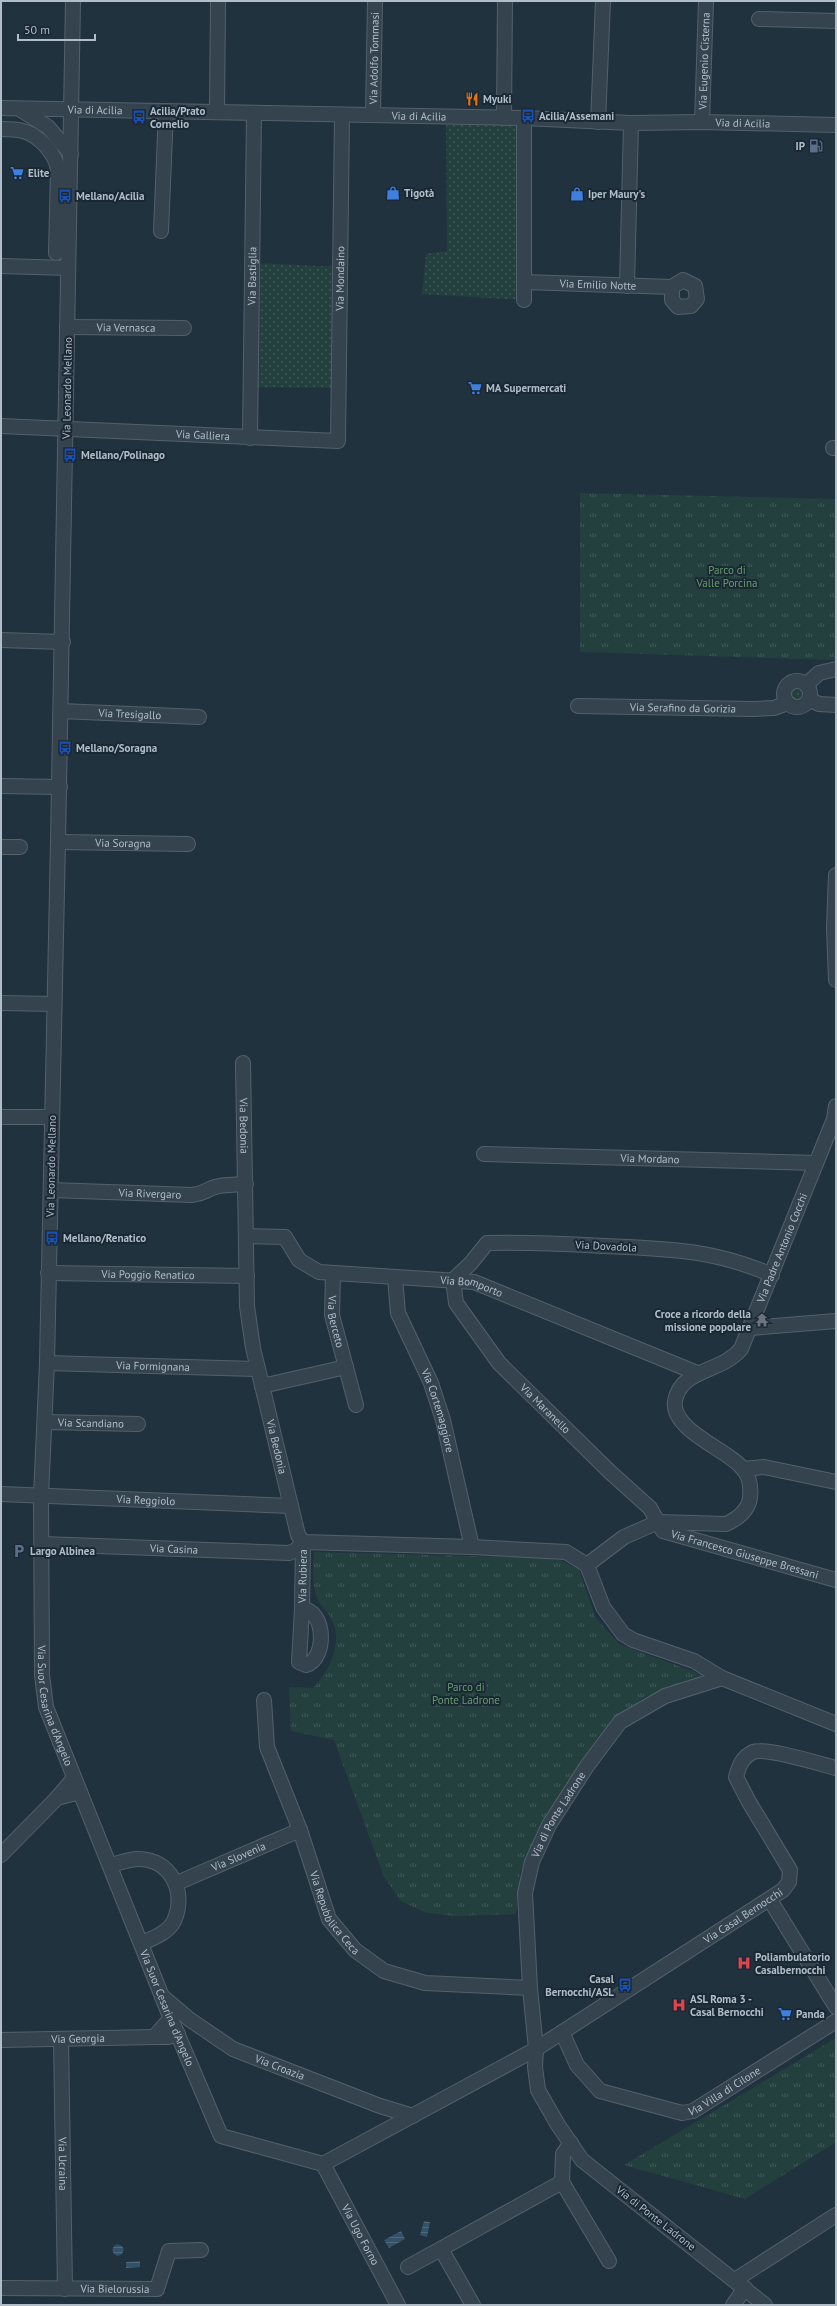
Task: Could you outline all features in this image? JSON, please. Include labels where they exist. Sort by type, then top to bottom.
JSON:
[{"type":"street","name":"Via Leonardo Mellano","points":[[42,1544],[41,1496],[47,1363],[67,429],[68,268],[63,211],[71,154],[73,1]]},
{"type":"street","points":[[217,112],[218,1]]},
{"type":"street","name":"Via Adolfo Tommasi","points":[[373,115],[375,1]]},
{"type":"street","points":[[504,118],[505,1]]},
{"type":"street","points":[[598,122],[603,1]]},
{"type":"street","name":"Via Eugenio Cisterna","points":[[702,122],[706,1]]},
{"type":"street","points":[[759,19],[836,21]]},
{"type":"street","name":"Via di Acilia","points":[[1,108],[524,118],[631,123],[702,122],[836,125]]},
{"type":"street","points":[[19,108],[48,127],[71,154]]},
{"type":"street","points":[[161,231],[166,111]]},
{"type":"street","name":"Via Bastiglia","points":[[250,438],[254,113]]},
{"type":"street","name":"Via Mondaino","points":[[338,441],[342,115]]},
{"type":"street","points":[[524,118],[524,300]]},
{"type":"street","points":[[627,286],[631,123]]},
{"type":"street","points":[[1,129],[28,132],[54,155],[58,170],[63,211],[56,253]]},
{"type":"street","points":[[1,266],[68,268]]},
{"type":"street","name":"Via Emilio Notte","points":[[524,282],[672,288]]},
{"type":"street","name":"Via Vernasca","points":[[68,327],[184,328]]},
{"type":"street","name":"Via Galliera","points":[[1,426],[338,441]]},
{"type":"street","points":[[1,640],[63,642]]},
{"type":"street","points":[[807,684],[819,673],[836,670]]},
{"type":"street","points":[[798,680],[807,684],[811,694],[809,699],[802,706],[792,706],[788,703],[784,693],[788,684],[798,680]]},
{"type":"street","points":[[809,699],[819,704],[836,705]]},
{"type":"street","name":"Via Serafino da Gorizia","points":[[578,706],[754,709],[774,708],[788,703]]},
{"type":"street","name":"Via Tresigallo","points":[[61,711],[199,717]]},
{"type":"street","points":[[1,786],[60,787]]},
{"type":"street","name":"Via Soragna","points":[[58,842],[188,844]]},
{"type":"street","points":[[1,847],[20,847]]},
{"type":"street","points":[[836,875],[834,928],[836,980]]},
{"type":"street","points":[[1,1003],[54,1004]]},
{"type":"street","name":"Via Bedonia","points":[[243,1063],[247,1306],[253,1348],[262,1386],[298,1535],[303,1542]]},
{"type":"street","name":"Via Padre Antonio Cocchi","points":[[743,1469],[682,1423],[675,1408],[675,1401],[686,1380],[697,1374],[713,1369],[734,1356],[741,1349],[834,1119],[836,1106]]},
{"type":"street","points":[[1,1117],[52,1117]]},
{"type":"street","name":"Via Mordano","points":[[484,1154],[816,1163]]},
{"type":"street","name":"Via Rivergaro","points":[[51,1190],[192,1195],[204,1194],[212,1188],[219,1186],[246,1184]]},
{"type":"street","name":"Via Bomporto","points":[[247,1236],[285,1237],[299,1260],[319,1272],[333,1275],[474,1282],[697,1374]]},
{"type":"street","name":"Via Dovadola","points":[[453,1280],[471,1263],[487,1243],[524,1242],[701,1252],[744,1262],[772,1275]]},
{"type":"street","name":"Via Poggio Renatico","points":[[48,1273],[247,1276]]},
{"type":"street","name":"Via Berceto","points":[[333,1275],[332,1315],[356,1405]]},
{"type":"street","name":"Via Cortemaggiore","points":[[395,1278],[398,1313],[432,1383],[443,1420],[472,1547]]},
{"type":"street","name":"Via Maranello","points":[[453,1280],[456,1303],[499,1363],[610,1472],[650,1508],[658,1522]]},
{"type":"street","points":[[750,1328],[836,1321]]},
{"type":"street","name":"Via Formignana","points":[[47,1363],[258,1369]]},
{"type":"street","points":[[262,1386],[346,1367]]},
{"type":"street","name":"Via Scandiano","points":[[45,1422],[138,1424]]},
{"type":"street","points":[[587,1565],[624,1537],[658,1522],[726,1524],[736,1520],[749,1502],[751,1492],[750,1482],[743,1469],[764,1466],[836,1482]]},
{"type":"street","name":"Via Reggiolo","points":[[1,1494],[291,1506]]},
{"type":"street","name":"Via Francesco Giuseppe Bressani","points":[[658,1522],[663,1531],[836,1580]]},
{"type":"street","points":[[303,1542],[472,1547],[566,1552],[587,1565],[603,1607],[622,1634],[633,1640],[694,1661],[722,1678],[836,1724]]},
{"type":"street","name":"Via Casina","points":[[42,1544],[289,1553],[296,1550],[303,1542]]},
{"type":"street","name":"Via Rubiera","points":[[302,1609],[303,1542]]},
{"type":"street","name":"Via Suor Cesarina d'Angelo","points":[[42,1544],[42,1675],[46,1706],[142,1943],[170,2019],[178,2034],[221,2136],[260,2145],[323,2164]]},
{"type":"street","name":"Via di Ponte Ladrone","points":[[722,1678],[665,1696],[620,1722],[587,1766],[549,1825],[532,1862],[525,1893],[530,1988],[536,2049],[535,2067],[538,2090],[582,2160],[766,2305]]},
{"type":"street","name":"Via Repubblica Ceca","points":[[264,1700],[267,1747],[300,1830],[330,1919],[355,1950],[384,1971],[426,1983],[530,1988]]},
{"type":"street","name":"Via Casal Bernocchi","points":[[536,2049],[770,1900],[783,1890],[789,1882],[790,1870],[749,1802],[736,1777],[740,1762],[754,1752],[768,1751],[836,1768]]},
{"type":"street","points":[[1,1855],[57,1798],[74,1778]]},
{"type":"street","points":[[57,1798],[80,1792]]},
{"type":"street","name":"Via Slovenia","points":[[177,1883],[300,1830]]},
{"type":"street","points":[[111,1865],[138,1859],[157,1863],[170,1872],[177,1883],[179,1902],[174,1922],[163,1934],[142,1943]]},
{"type":"street","points":[[770,1900],[836,2007]]},
{"type":"street","name":"Via Croazia","points":[[160,1994],[190,2019],[233,2049],[372,2104],[413,2116]]},
{"type":"street","points":[[154,2037],[170,2019]]},
{"type":"street","name":"Via Villa di Cilone","points":[[562,2032],[577,2066],[600,2091],[682,2113],[693,2111],[836,2021]]},
{"type":"street","name":"Via Georgia","points":[[1,2040],[168,2037],[178,2034]]},
{"type":"street","name":"Via Ucraina","points":[[61,2039],[65,2288]]},
{"type":"street","points":[[323,2164],[536,2049]]},
{"type":"street","points":[[570,2143],[563,2154],[562,2182],[610,2261]]},
{"type":"street","name":"Via Ugo Forno","points":[[323,2164],[398,2305]]},
{"type":"street","points":[[408,2267],[562,2182]]},
{"type":"street","points":[[733,2305],[740,2284],[836,2215]]},
{"type":"street","points":[[441,2248],[473,2305]]},
{"type":"street","name":"Via Bielorussia","points":[[1,2288],[157,2289],[169,2251],[201,2250]]},
{"type":"green space","points":[[523,116],[524,300],[422,294],[426,254],[447,251],[446,117]]},
{"type":"green space","points":[[252,263],[340,267],[339,388],[251,387]]},
{"type":"green space","name":"Parco di Valle Porcina","points":[[580,493],[836,499],[836,660],[580,652]]},
{"type":"green space","points":[[797,686],[803,688],[805,694],[803,700],[797,702],[791,700],[789,694],[791,688]]},
{"type":"green space","name":"Parco di Ponte Ladrone","points":[[314,1552],[555,1558],[579,1569],[595,1617],[619,1644],[703,1675],[645,1697],[617,1717],[561,1797],[520,1872],[516,1914],[454,1916],[424,1912],[401,1901],[384,1877],[334,1740],[291,1731],[289,1687],[313,1688],[330,1664],[336,1646],[335,1627],[330,1615],[318,1601],[315,1593],[313,1575]]},
{"type":"green space","points":[[836,2038],[836,2142],[745,2199],[624,2165]]},
{"type":"water","points":[[424,2221],[430,2222],[427,2237],[420,2235]]},
{"type":"water","points":[[401,2231],[405,2239],[389,2248],[384,2240]]},
{"type":"water","points":[[116,2245],[120,2245],[122,2246],[122,2254],[116,2255],[113,2252],[113,2248]]},
{"type":"water","points":[[140,2261],[140,2267],[126,2268],[126,2262]]},
{"type":"place","name":"Myuki","points":[[472,99]]},
{"type":"place","name":"Acilia/Assemani","points":[[528,116]]},
{"type":"place","name":"Acilia/Prato Cornelio","points":[[139,117]]},
{"type":"place","name":"IP","points":[[816,146]]},
{"type":"place","name":"Elite","points":[[17,173]]},
{"type":"place","name":"Tigotà","points":[[393,193]]},
{"type":"place","name":"Iper Maury's","points":[[577,194]]},
{"type":"place","name":"Mellano/Acilia","points":[[65,196]]},
{"type":"place","name":"MA Supermercati","points":[[475,388]]},
{"type":"place","name":"Mellano/Polinago","points":[[70,455]]},
{"type":"place","name":"Mellano/Soragna","points":[[65,748]]},
{"type":"place","name":"Mellano/Renatico","points":[[52,1238]]},
{"type":"place","name":"Croce a ricordo della missione popolare","points":[[762,1320]]},
{"type":"place","name":"Largo Albinea","points":[[19,1551]]},
{"type":"place","name":"Poliambulatorio Casalbernocchi","points":[[744,1963]]},
{"type":"place","name":"Casal Bernocchi/ASL","points":[[625,1985]]},
{"type":"place","name":"ASL Roma 3 - Casal Bernocchi","points":[[679,2005]]},
{"type":"place","name":"Panda","points":[[785,2014]]}]
